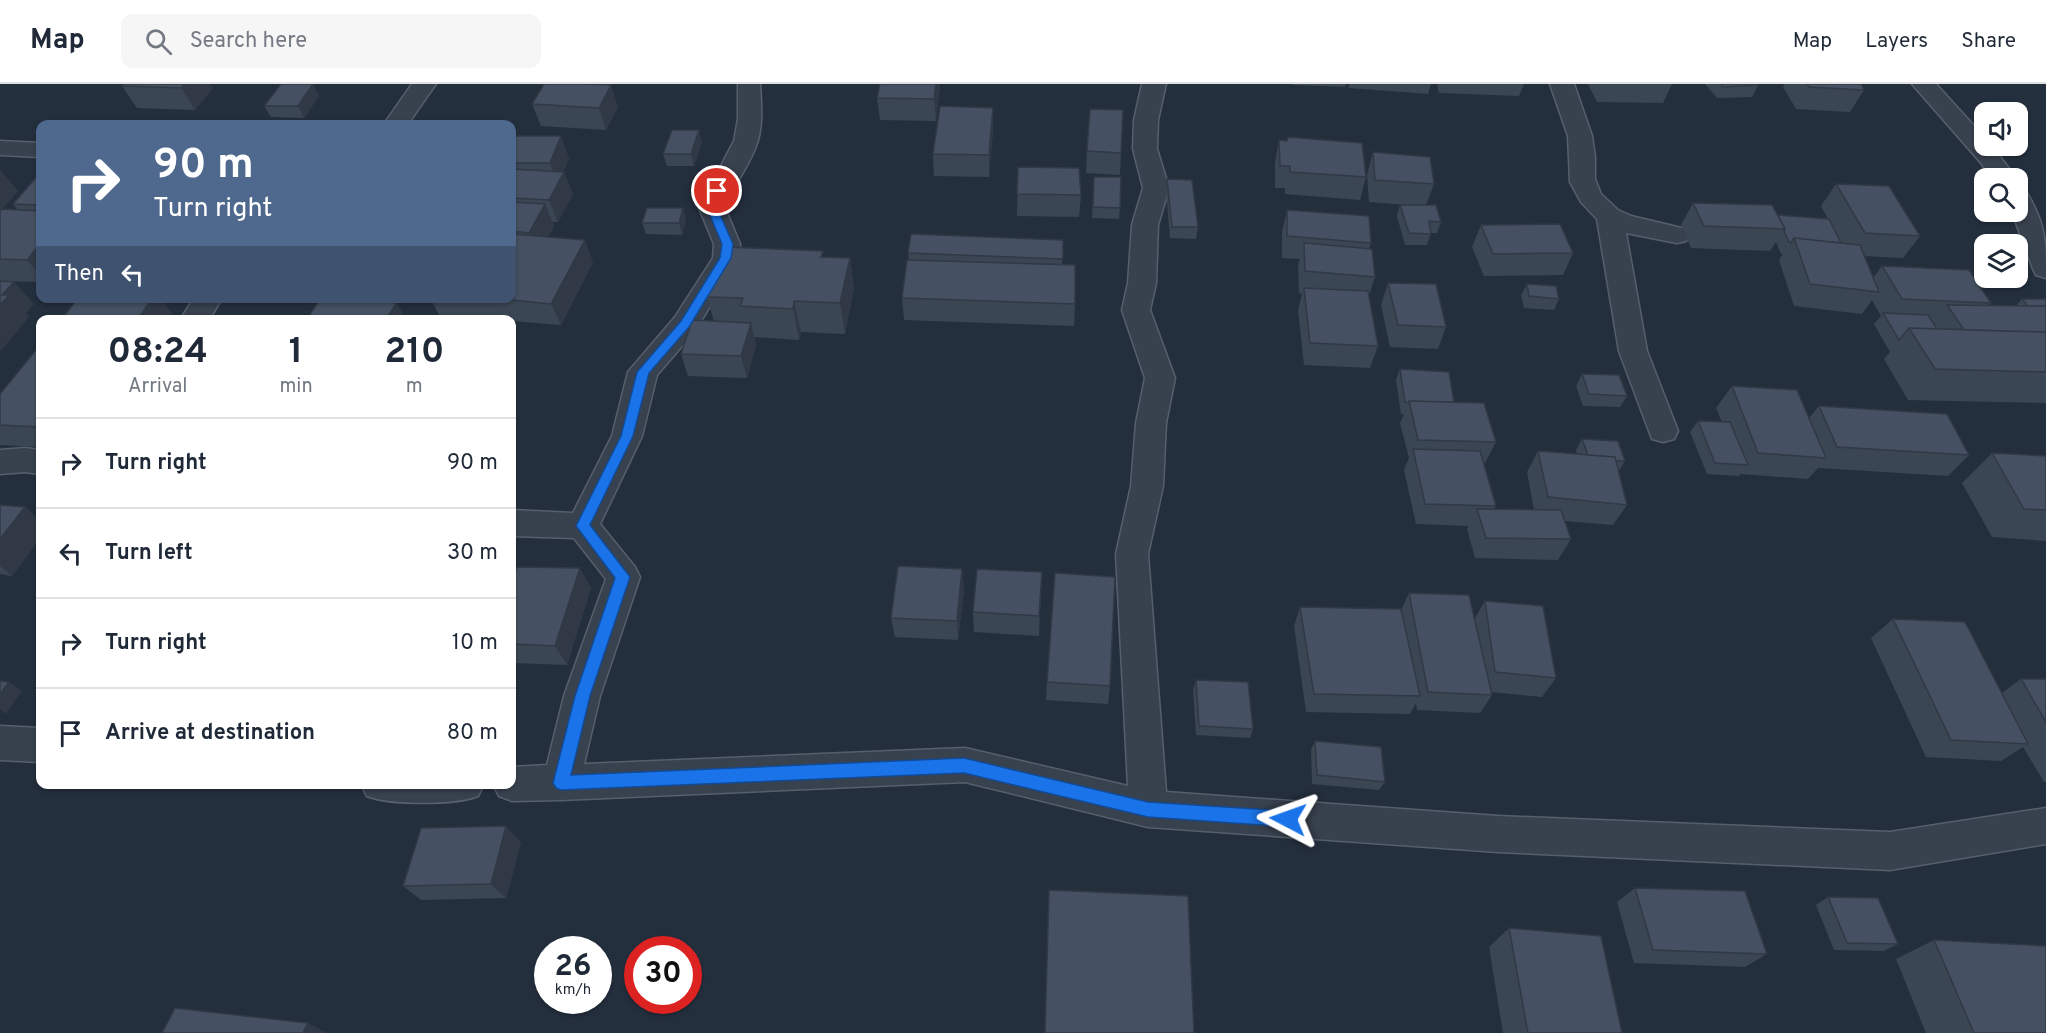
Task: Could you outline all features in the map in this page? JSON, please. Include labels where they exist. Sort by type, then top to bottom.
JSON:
[{"type":"street","points":[[399,120],[424,84]]},
{"type":"street","points":[[583,526],[627,436],[643,372],[685,324],[726,258],[727,244],[712,208],[717,191],[739,156],[748,133],[749,84]]},
{"type":"street","points":[[1148,809],[1132,554],[1147,486],[1151,423],[1160,378],[1136,310],[1142,283],[1145,225],[1156,188],[1145,149],[1146,120],[1154,84]]},
{"type":"street","points":[[1562,84],[1575,114],[1583,154],[1583,181],[1599,209],[1610,218],[1639,229],[1677,235]]},
{"type":"street","points":[[1923,84],[1997,168]]},
{"type":"street","points":[[0,148],[36,150]]},
{"type":"street","points":[[1610,218],[1633,351],[1663,431]]},
{"type":"street","points":[[2028,218],[2046,268]]},
{"type":"street","points":[[0,462],[36,461]]},
{"type":"street","points":[[516,523],[583,526],[623,577],[582,696],[561,783]]},
{"type":"street","points":[[0,742],[36,745]]},
{"type":"street","points":[[516,784],[964,765],[1148,809],[1498,834],[1890,851],[2046,826]]},
{"type":"building","points":[[124,84],[184,84],[181,88],[122,86]]},
{"type":"building","points":[[281,84],[313,84],[298,106],[264,106]]},
{"type":"building","points":[[544,84],[611,85],[599,108],[532,104]]},
{"type":"building","points":[[880,84],[936,84],[934,99],[877,98]]},
{"type":"building","points":[[1721,84],[1757,84],[1758,85],[1723,87]]},
{"type":"building","points":[[1807,84],[1861,84],[1864,90],[1809,87]]},
{"type":"building","points":[[940,106],[993,108],[989,155],[933,154]]},
{"type":"building","points":[[1090,109],[1123,110],[1121,153],[1087,151]]},
{"type":"building","points":[[672,130],[699,130],[691,154],[663,154]]},
{"type":"building","points":[[516,136],[561,136],[550,163],[516,163]]},
{"type":"building","points":[[1288,137],[1362,143],[1366,177],[1290,172],[1290,166],[1280,166],[1279,140],[1287,141]]},
{"type":"building","points":[[1373,152],[1430,157],[1434,184],[1375,180]]},
{"type":"building","points":[[1018,167],[1079,168],[1081,195],[1017,194]]},
{"type":"building","points":[[516,169],[564,172],[549,200],[516,198]]},
{"type":"building","points":[[1094,177],[1121,177],[1120,208],[1093,207]]},
{"type":"building","points":[[36,178],[36,205],[13,204]]},
{"type":"building","points":[[1167,179],[1192,180],[1198,227],[1172,227]]},
{"type":"building","points":[[1836,184],[1889,186],[1920,236],[1865,233]]},
{"type":"building","points":[[516,202],[545,204],[529,233],[516,231]]},
{"type":"building","points":[[1693,203],[1772,205],[1785,229],[1704,226]]},
{"type":"building","points":[[1400,205],[1436,205],[1441,222],[1429,221],[1431,234],[1409,233]]},
{"type":"building","points":[[647,208],[683,208],[679,223],[642,223]]},
{"type":"building","points":[[1,209],[36,211],[36,249],[27,260],[0,259]]},
{"type":"building","points":[[1287,210],[1369,216],[1371,243],[1287,236]]},
{"type":"building","points":[[1778,215],[1829,219],[1841,243],[1794,238],[1791,243]]},
{"type":"building","points":[[1560,224],[1573,253],[1493,254],[1481,225]]},
{"type":"building","points":[[516,234],[585,240],[551,304],[516,300]]},
{"type":"building","points":[[911,234],[1063,240],[1063,259],[908,253]]},
{"type":"building","points":[[1794,238],[1860,245],[1879,292],[1810,284]]},
{"type":"building","points":[[1304,243],[1372,249],[1375,277],[1305,271]]},
{"type":"building","points":[[724,247],[823,251],[821,257],[850,258],[840,303],[794,301],[793,309],[740,306],[743,298],[707,297]]},
{"type":"building","points":[[907,260],[1075,265],[1075,304],[902,298]]},
{"type":"building","points":[[1882,266],[1969,270],[1974,278],[1974,288],[1981,288],[1991,303],[1902,299]]},
{"type":"building","points":[[0,281],[14,282],[2,295],[9,295],[0,305]]},
{"type":"building","points":[[1388,283],[1436,284],[1446,327],[1398,325]]},
{"type":"building","points":[[1527,284],[1556,286],[1559,299],[1529,296]]},
{"type":"building","points":[[1304,288],[1368,291],[1378,346],[1310,343]]},
{"type":"building","points":[[2022,299],[2046,299],[2046,306],[2028,306]]},
{"type":"building","points":[[74,303],[149,303],[141,315],[65,315]]},
{"type":"building","points":[[318,303],[397,303],[389,315],[309,315]]},
{"type":"building","points":[[1947,305],[2046,306],[2046,332],[1964,330]]},
{"type":"building","points":[[1883,313],[1928,315],[1937,329],[1909,328],[1899,340]]},
{"type":"building","points":[[692,320],[751,323],[741,356],[681,354]]},
{"type":"building","points":[[1909,328],[2046,332],[2046,372],[1935,369]]},
{"type":"building","points":[[36,350],[36,427],[0,425],[0,394]]},
{"type":"building","points":[[1400,369],[1449,372],[1454,402],[1405,402]]},
{"type":"building","points":[[1582,374],[1619,375],[1627,396],[1589,394]]},
{"type":"building","points":[[1732,386],[1797,390],[1826,458],[1758,453]]},
{"type":"building","points":[[1409,401],[1484,403],[1496,442],[1418,440]]},
{"type":"building","points":[[1819,406],[1947,414],[1969,455],[1837,447]]},
{"type":"building","points":[[1698,421],[1730,422],[1748,465],[1715,463]]},
{"type":"building","points":[[1582,439],[1618,441],[1625,461],[1616,461],[1615,457],[1588,455]]},
{"type":"building","points":[[1413,449],[1480,451],[1496,506],[1425,504]]},
{"type":"building","points":[[1538,451],[1615,457],[1627,505],[1548,497]]},
{"type":"building","points":[[1992,453],[2046,456],[2046,510],[2024,509]]},
{"type":"building","points":[[0,505],[25,507],[0,539]]},
{"type":"building","points":[[1477,509],[1561,510],[1571,539],[1486,538]]},
{"type":"building","points":[[898,566],[962,569],[957,621],[891,618]]},
{"type":"building","points":[[517,567],[580,568],[555,646],[516,644]]},
{"type":"building","points":[[977,569],[1042,572],[1039,616],[973,612]]},
{"type":"building","points":[[1055,573],[1115,577],[1110,686],[1047,682]]},
{"type":"building","points":[[1409,593],[1469,595],[1492,695],[1428,692]]},
{"type":"building","points":[[1485,601],[1543,606],[1556,678],[1495,672]]},
{"type":"building","points":[[1300,607],[1401,609],[1420,696],[1314,694]]},
{"type":"building","points":[[1893,619],[1965,622],[2028,744],[1951,740]]},
{"type":"building","points":[[2021,679],[2046,679],[2046,722]]},
{"type":"building","points":[[1196,680],[1248,682],[1253,729],[1199,726]]},
{"type":"building","points":[[0,681],[9,682],[0,694]]},
{"type":"building","points":[[1315,741],[1381,747],[1385,782],[1317,775]]},
{"type":"building","points":[[506,826],[491,884],[403,886],[421,828]]},
{"type":"building","points":[[1635,888],[1745,891],[1767,954],[1653,950]]},
{"type":"building","points":[[1049,890],[1188,896],[1194,1033],[1045,1033]]},
{"type":"building","points":[[1828,897],[1878,898],[1898,944],[1847,943]]},
{"type":"building","points":[[1509,928],[1601,936],[1622,1033],[1528,1033]]},
{"type":"building","points":[[1934,940],[2046,946],[2046,1033],[1974,1033]]},
{"type":"building","points":[[175,1008],[308,1023],[303,1033],[162,1033]]},
{"type":"route","points":[[717,191],[712,208],[716,221],[724,233],[727,244],[726,258],[685,324],[643,372],[627,436],[583,526],[623,577],[582,696],[561,783],[964,765],[1148,809],[1288,819]]}]
